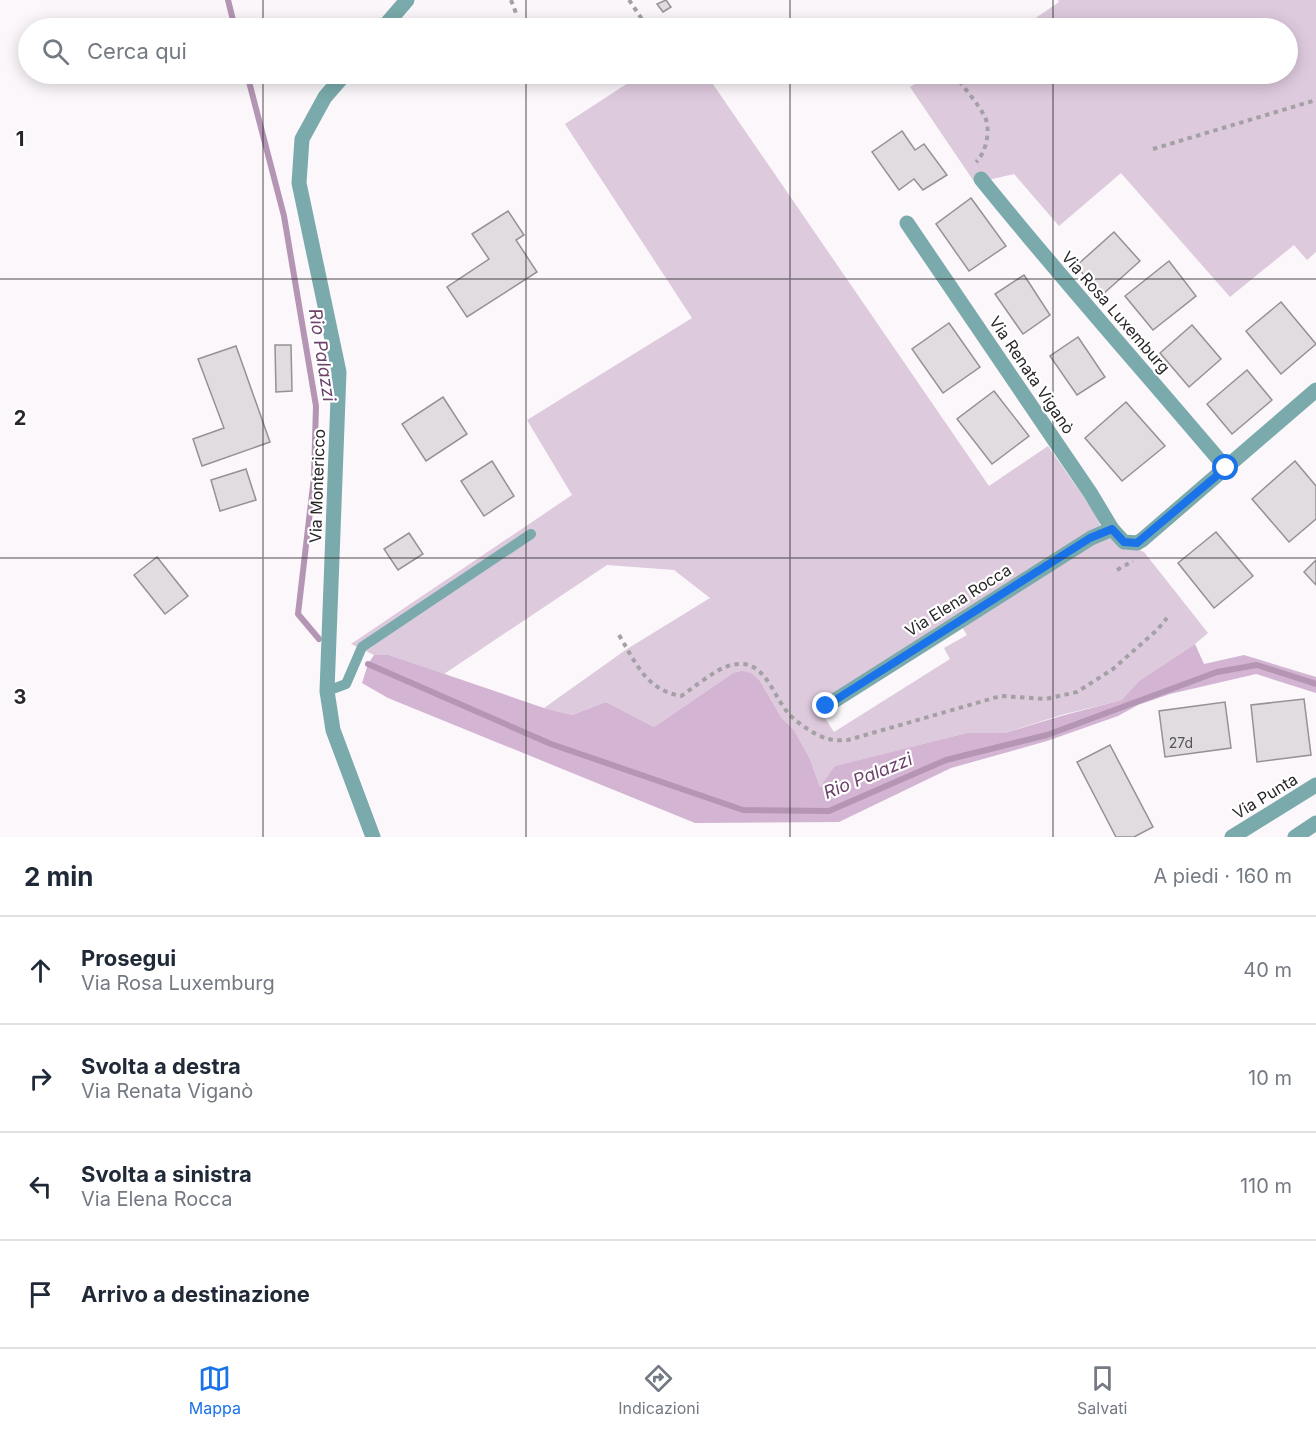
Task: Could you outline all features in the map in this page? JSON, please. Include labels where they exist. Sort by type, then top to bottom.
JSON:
[{"type":"street","points":[[392,18],[408,0]]},
{"type":"street","name":"Via Montericco","points":[[336,84],[325,97],[302,139],[299,183],[339,372],[327,691],[333,730],[373,837]]},
{"type":"street","name":"Via Rosa Luxemburg","points":[[981,179],[1042,256],[1102,322],[1226,468]]},
{"type":"street","name":"Via Renata Viganò","points":[[907,223],[1119,538],[1129,543],[1142,540],[1226,468]]},
{"type":"street","points":[[1226,468],[1316,390]]},
{"type":"street","name":"Via Elena Rocca","points":[[826,706],[1090,538],[1112,529]]},
{"type":"street","name":"Via Punta","points":[[1232,837],[1316,785]]},
{"type":"street","points":[[1295,837],[1316,823]]},
{"type":"lane","points":[[327,691],[346,684],[362,648],[531,534]]},
{"type":"path","points":[[511,0],[516,13]]},
{"type":"path","points":[[629,0],[641,18]]},
{"type":"path","points":[[961,84],[986,119],[987,141],[980,159],[969,167],[981,179]]},
{"type":"path","points":[[1153,149],[1316,100]]},
{"type":"path","points":[[1117,570],[1136,559]]},
{"type":"shaded area","points":[[1058,0],[1316,0],[1316,252],[1307,260],[1294,245],[1230,297],[1121,173],[1059,226],[1014,174],[975,183],[910,87],[915,84],[1298,84],[1298,18],[1036,18],[1059,2]]},
{"type":"shaded area","points":[[627,84],[713,84],[989,486],[1048,446],[1095,513],[1103,533],[1144,552],[1208,633],[1139,681],[1123,700],[1061,715],[1005,733],[967,733],[836,766],[820,787],[810,759],[794,730],[781,717],[760,681],[733,673],[654,727],[606,702],[572,715],[544,708],[627,649],[710,598],[674,570],[607,565],[444,674],[389,655],[374,655],[351,644],[572,495],[527,420],[692,318],[565,124]],"holes":[[[957,619],[967,635],[944,648],[950,659],[834,732],[818,707]]]},
{"type":"shaded area","points":[[1195,644],[1204,664],[1244,655],[1316,677],[1316,693],[1256,674],[1170,694],[1138,705],[1118,716],[1047,741],[951,768],[839,822],[695,823],[388,698],[362,683],[368,664],[374,655],[389,655],[544,708],[572,715],[606,702],[654,727],[733,673],[742,671],[751,673],[760,681],[781,717],[794,730],[810,759],[820,787],[835,766],[967,733],[1005,733],[1122,700],[1139,681]]},
{"type":"building","points":[[666,0],[671,7],[663,12],[657,4]]},
{"type":"building","points":[[902,131],[915,150],[924,144],[947,175],[923,190],[914,179],[899,190],[872,152]]},
{"type":"building","points":[[971,198],[1006,246],[969,271],[936,224]]},
{"type":"building","points":[[508,211],[524,235],[516,240],[537,272],[467,317],[447,287],[489,259],[472,234]]},
{"type":"building","points":[[1114,232],[1140,261],[1102,295],[1076,266]]},
{"type":"building","points":[[1169,261],[1196,296],[1153,330],[1125,296]]},
{"type":"building","points":[[1024,275],[1050,315],[1023,334],[995,294]]},
{"type":"building","points":[[1281,302],[1316,344],[1281,374],[1246,331]]},
{"type":"building","points":[[949,323],[980,367],[943,393],[912,349]]},
{"type":"building","points":[[1192,325],[1221,359],[1189,387],[1160,353]]},
{"type":"building","points":[[1078,337],[1105,377],[1077,395],[1050,356]]},
{"type":"building","points":[[275,345],[291,345],[292,391],[276,392]]},
{"type":"building","points":[[236,346],[270,442],[202,466],[193,439],[224,428],[198,359]]},
{"type":"building","points":[[1247,370],[1272,400],[1232,434],[1207,404]]},
{"type":"building","points":[[994,391],[1029,436],[992,464],[957,419]]},
{"type":"building","points":[[443,397],[467,434],[426,461],[402,424]]},
{"type":"building","points":[[1126,402],[1165,446],[1122,481],[1085,438]]},
{"type":"building","points":[[492,461],[514,496],[484,516],[461,481]]},
{"type":"building","points":[[1295,461],[1316,486],[1316,519],[1289,542],[1252,499]]},
{"type":"building","points":[[246,469],[256,500],[220,511],[211,480]]},
{"type":"building","points":[[1216,532],[1253,576],[1214,608],[1178,563]]},
{"type":"building","points":[[409,533],[423,554],[398,570],[384,549]]},
{"type":"building","points":[[157,557],[188,596],[165,614],[134,575]]},
{"type":"building","points":[[1316,560],[1316,585],[1304,572]]},
{"type":"building","points":[[1304,699],[1311,755],[1257,762],[1251,705]]},
{"type":"building","points":[[1225,702],[1231,748],[1165,757],[1159,711]]},
{"type":"building","points":[[1110,745],[1153,827],[1134,837],[1116,837],[1077,762]]},
{"type":"waterway","name":"Rio Palazzi","points":[[228,0],[232,18]]},
{"type":"waterway","name":"Rio Palazzi","points":[[250,84],[284,216],[316,406],[314,477],[298,614],[319,639]]},
{"type":"waterway","name":"Rio Palazzi","points":[[368,664],[551,744],[743,810],[829,811],[946,760],[1047,735],[1217,672],[1257,665],[1316,684]]},
{"type":"route","points":[[826,706],[1090,538],[1112,529],[1124,542],[1137,543],[1226,468]]}]
